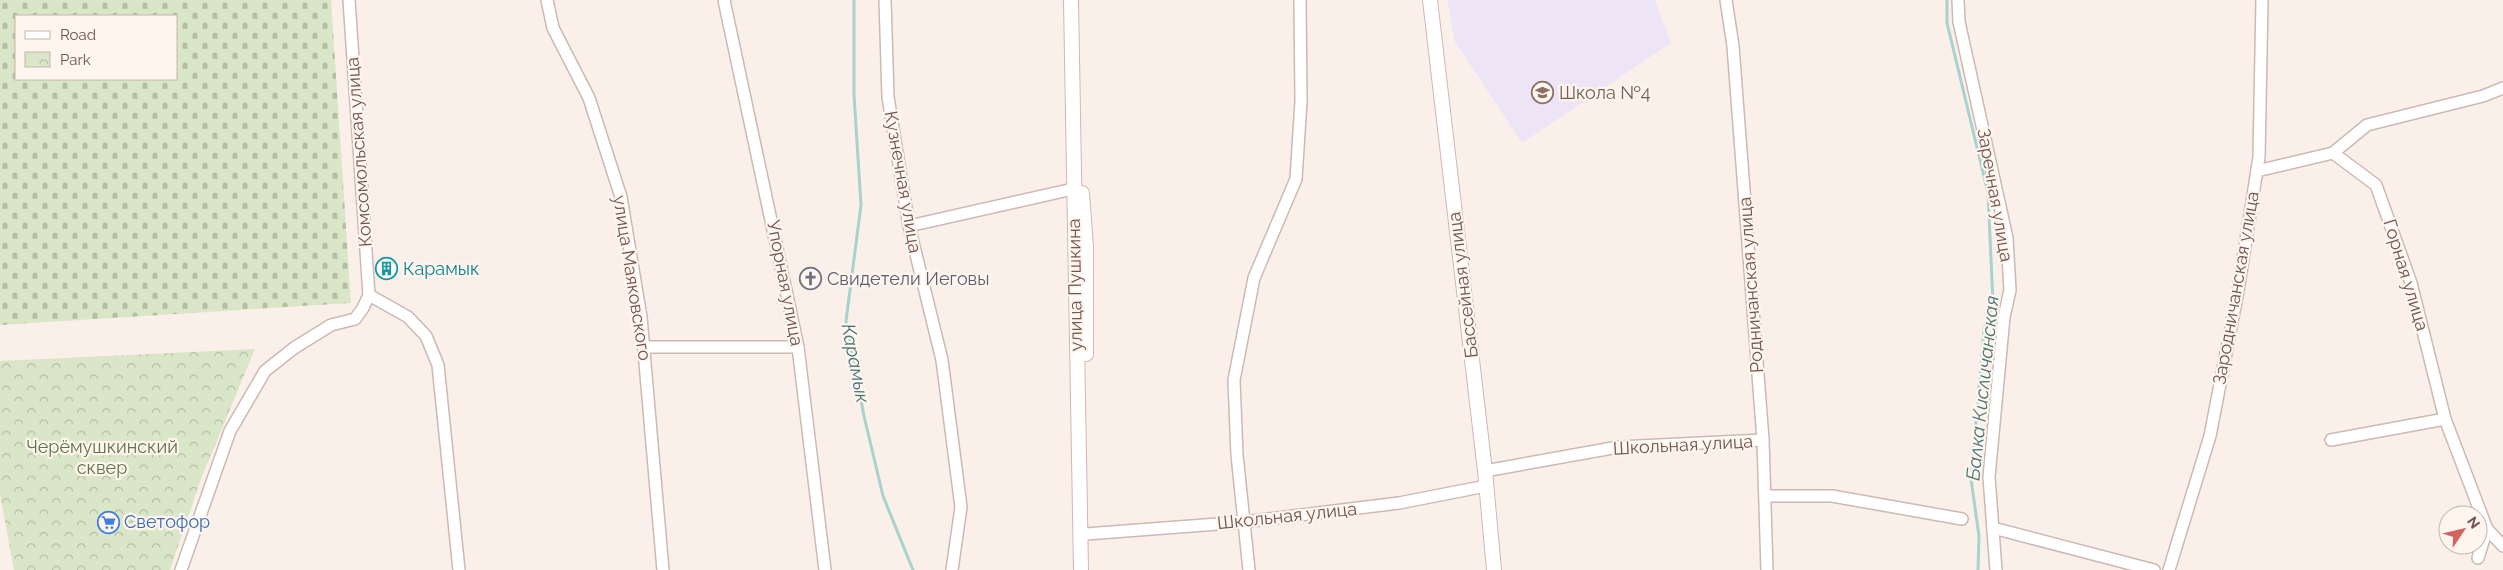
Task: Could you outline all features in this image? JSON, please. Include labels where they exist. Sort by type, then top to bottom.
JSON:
[{"type":"street","name":"Комсомольская улица","points":[[349,0],[368,295]]},
{"type":"street","name":"улица Маяковского","points":[[547,0],[553,28],[589,98],[621,197],[641,317],[663,570]]},
{"type":"street","name":"Упорная улица","points":[[724,0],[798,347],[825,570]]},
{"type":"street","name":"Кузнечная улица","points":[[885,0],[888,97],[909,226],[942,360],[961,507],[952,570]]},
{"type":"street","name":"улица Пушкина","points":[[1071,0],[1078,191],[1086,246],[1086,534],[1088,570]]},
{"type":"street","name":"улица Пушкина","points":[[1079,0],[1078,191],[1081,570]]},
{"type":"street","points":[[1250,570],[1237,455],[1234,380],[1254,278],[1296,179],[1302,101],[1300,0]]},
{"type":"street","name":"Бассейная улица","points":[[1430,0],[1485,471],[1494,570]]},
{"type":"street","name":"Родничанская улица","points":[[1726,0],[1733,46],[1763,440],[1767,570]]},
{"type":"street","name":"Заречная улица","points":[[1958,0],[1959,22],[2007,238],[2010,290],[2004,317],[1989,477],[1996,570]]},
{"type":"street","name":"Зародничанская улица","points":[[2169,570],[2210,436],[2238,291],[2256,171],[2262,0]]},
{"type":"street","points":[[2256,171],[2333,153],[2367,125],[2483,96],[2503,88]]},
{"type":"street","name":"Горная улица","points":[[2333,153],[2376,185],[2412,283],[2445,419],[2478,505]]},
{"type":"street","points":[[909,226],[1078,191]]},
{"type":"street","points":[[181,570],[230,431],[266,371],[294,348],[331,326],[354,319],[363,308],[368,295],[408,317],[426,336],[438,365],[459,570]]},
{"type":"street","points":[[644,347],[798,347]]},
{"type":"street","points":[[2331,440],[2445,419]]},
{"type":"street","name":"Школьная улица","points":[[1485,471],[1618,447],[1763,440]]},
{"type":"street","name":"Школьная улица","points":[[1086,534],[1244,522],[1399,503],[1486,486]]},
{"type":"street","points":[[1765,496],[1832,496],[1962,519]]},
{"type":"street","points":[[1993,528],[2154,570]]},
{"type":"street","points":[[2488,530],[2503,546]]},
{"type":"shaded area","name":"Школа №4","points":[[1447,0],[1655,0],[1671,43],[1522,143],[1455,42]]},
{"type":"green space","points":[[0,0],[331,0],[351,303],[0,325]]},
{"type":"green space","name":"Черёмушкинский сквер","points":[[255,349],[201,479],[170,570],[14,570],[0,495],[0,361]]},
{"type":"waterway","name":"Карамык","points":[[854,0],[854,95],[861,205],[846,321],[864,416],[883,496],[913,570]]},
{"type":"waterway","name":"Балка Кисличанская","points":[[1947,0],[1947,23],[1988,193],[1993,303],[1984,330],[1971,479],[1979,536],[1978,570]]},
{"type":"place","name":"Школа №4","points":[[1543,93]]},
{"type":"place","name":"Карамык","points":[[387,269]]},
{"type":"place","name":"Свидетели Иеговы","points":[[811,279]]},
{"type":"place","name":"Светофор","points":[[108,522]]}]
